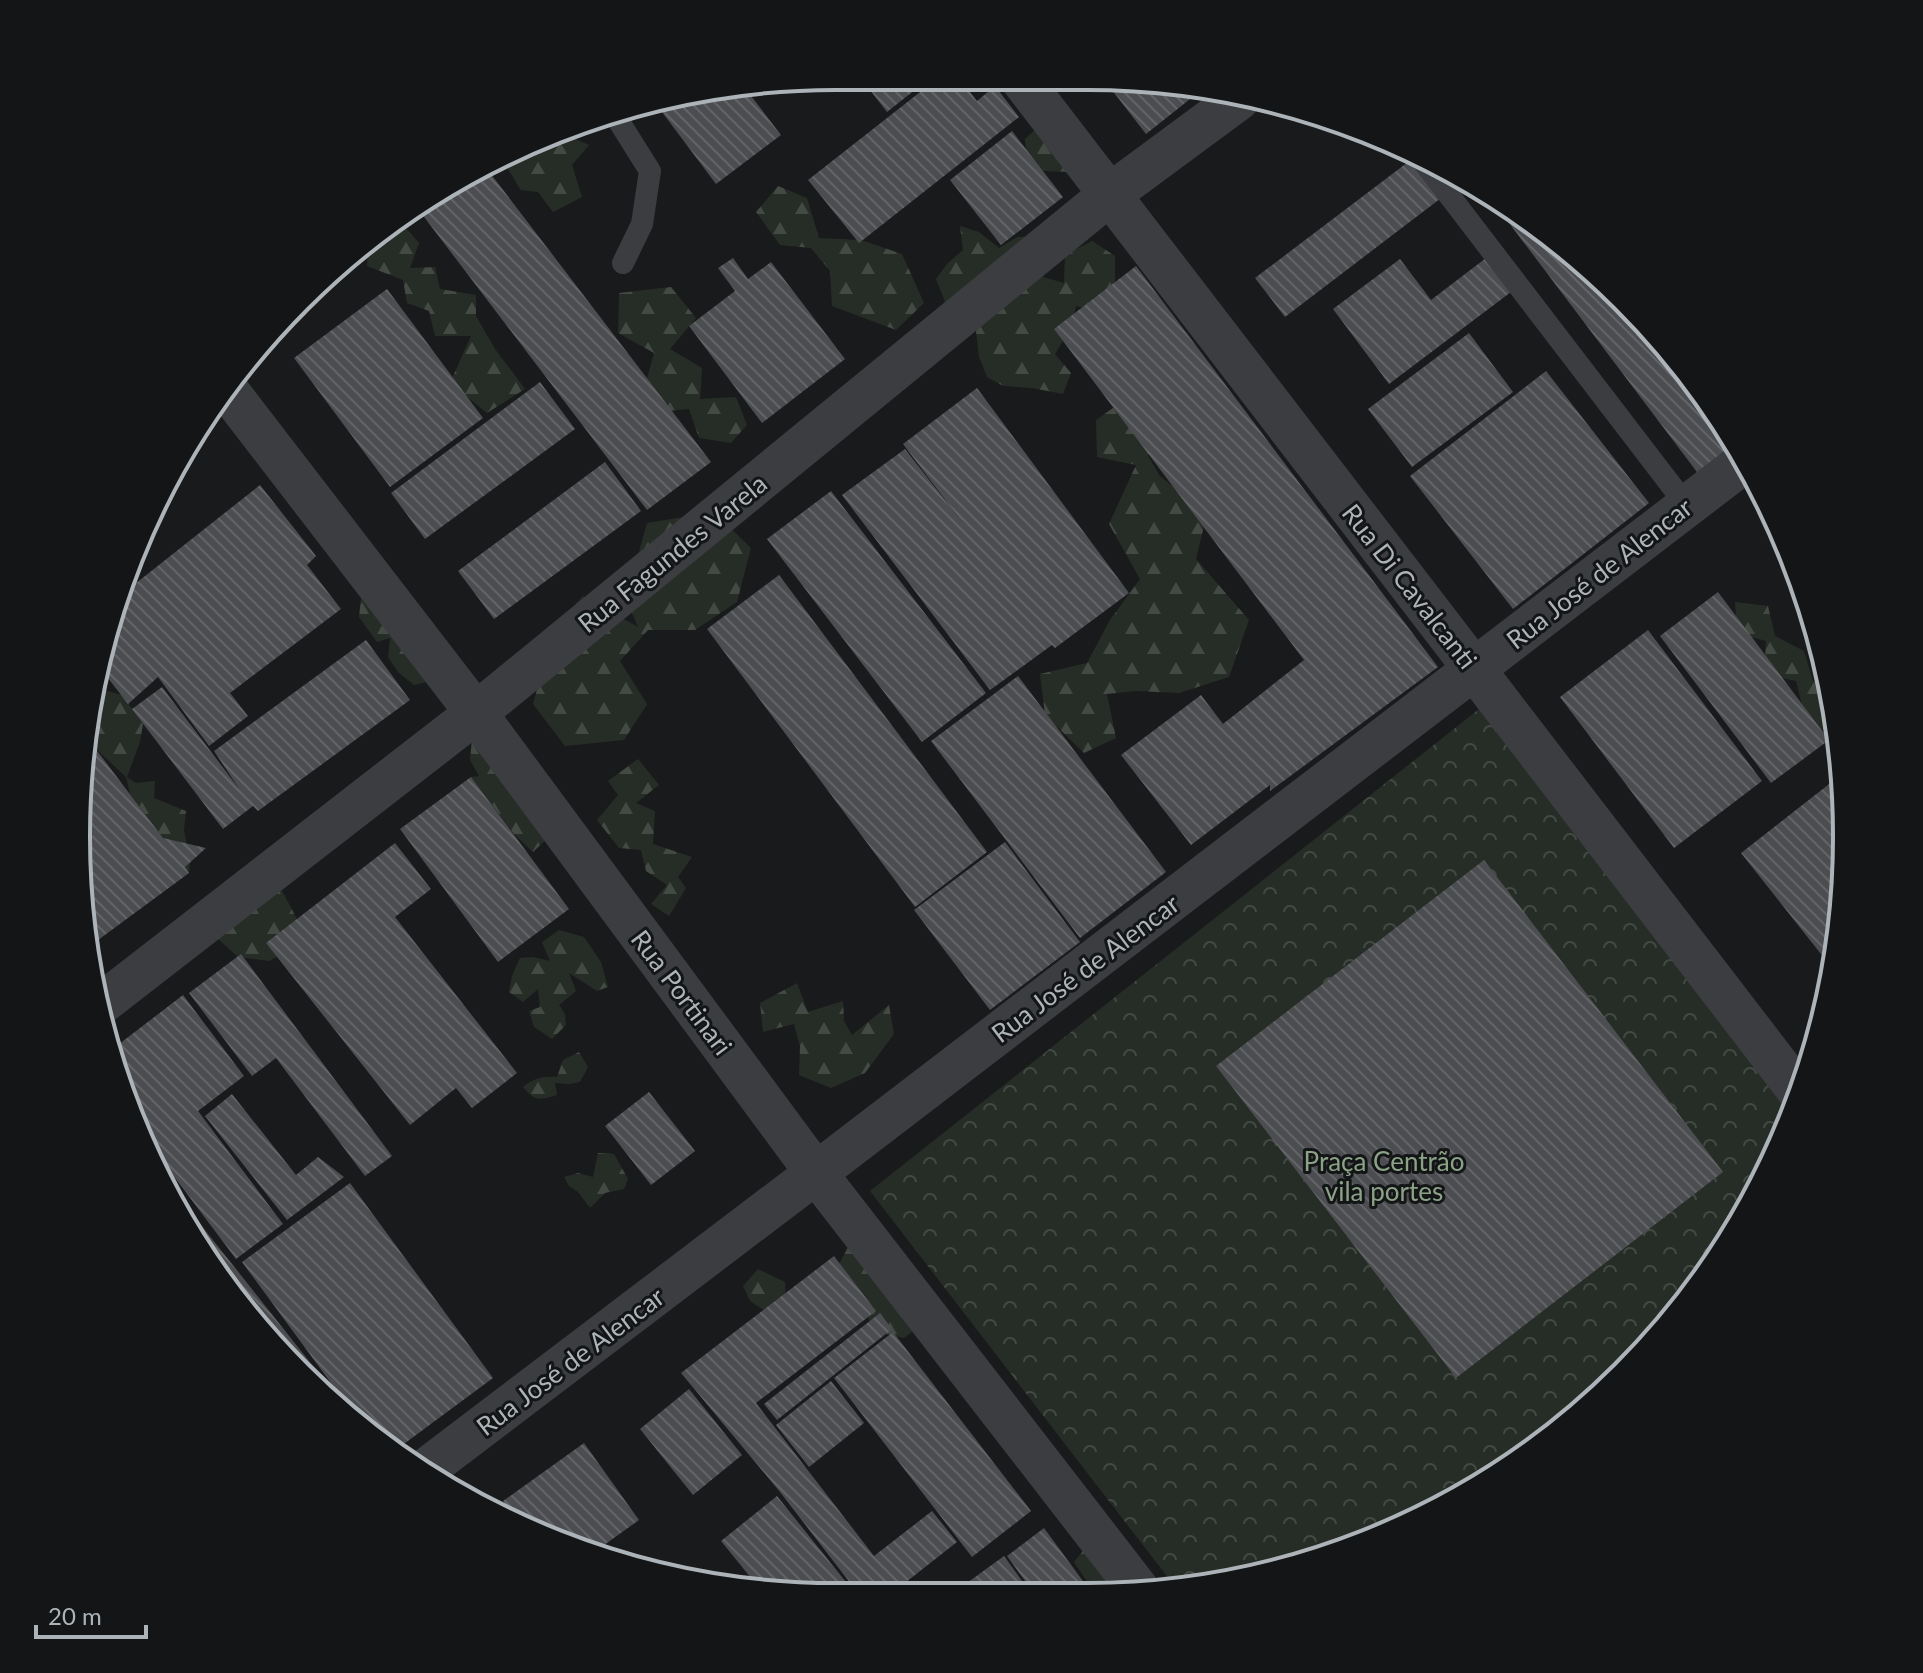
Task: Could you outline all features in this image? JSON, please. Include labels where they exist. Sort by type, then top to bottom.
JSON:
[{"type":"street","name":"Rua Di Cavalcanti","points":[[1029,90],[1791,1082]]},
{"type":"street","name":"Rua Fagundes Varela","points":[[108,999],[476,713],[1109,195],[1232,104]]},
{"type":"street","name":"Rua Portinari","points":[[233,398],[476,713],[816,1173],[1132,1581]]},
{"type":"street","name":"Rua José de Alencar","points":[[433,1464],[1736,468]]},
{"type":"lane","points":[[620,123],[650,171],[642,224],[623,263]]},
{"type":"lane","points":[[1435,176],[1687,506]]},
{"type":"green space","points":[[1040,125],[1071,172],[1043,171],[1027,158],[1025,139]]},
{"type":"green space","points":[[574,138],[589,145],[572,165],[582,197],[553,212],[538,192],[521,190],[506,167]]},
{"type":"green space","points":[[778,186],[807,198],[819,238],[861,240],[902,254],[924,303],[896,330],[832,306],[830,271],[811,248],[780,245],[756,212]]},
{"type":"green space","points":[[960,226],[979,232],[999,248],[1017,237],[1044,236],[1043,277],[1064,283],[1065,255],[1092,241],[1115,256],[1115,296],[1099,311],[1076,306],[1072,326],[1055,354],[1071,373],[1063,394],[1003,386],[987,377],[979,357],[976,331],[991,311],[945,302],[936,279],[963,250]]},
{"type":"green space","points":[[406,227],[419,243],[410,268],[435,267],[440,289],[476,295],[476,316],[495,349],[525,389],[487,413],[450,383],[471,336],[435,336],[429,311],[407,303],[403,280],[367,266],[368,256]]},
{"type":"green space","points":[[671,287],[696,318],[670,349],[702,368],[700,399],[736,397],[747,425],[731,443],[699,438],[689,409],[658,412],[646,382],[654,353],[618,333],[619,293]]},
{"type":"green space","points":[[1127,398],[1160,426],[1148,456],[1160,476],[1207,514],[1196,559],[1249,620],[1229,677],[1179,693],[1136,691],[1107,694],[1116,738],[1084,753],[1045,715],[1040,674],[1087,663],[1110,620],[1140,579],[1109,524],[1136,465],[1097,457],[1096,420]]},
{"type":"green space","points":[[714,512],[751,548],[737,602],[695,630],[648,630],[620,661],[647,704],[624,740],[565,746],[533,704],[544,664],[562,619],[583,596],[638,627],[626,598],[647,523]]},
{"type":"green space","points":[[361,598],[435,680],[414,685],[398,672],[388,657],[390,638],[377,642],[359,617]]},
{"type":"green space","points":[[1735,602],[1768,606],[1775,636],[1804,651],[1813,681],[1817,682],[1825,729],[1808,730],[1796,681],[1764,674],[1766,641],[1737,633]]},
{"type":"green space","points":[[104,690],[122,695],[143,724],[127,777],[136,783],[155,781],[154,798],[186,811],[184,830],[189,873],[130,794],[126,777],[95,748]]},
{"type":"green space","name":"Praça Centrão vila portes","points":[[1493,698],[1784,1100],[1756,1167],[1733,1210],[1679,1291],[1614,1364],[1541,1429],[1460,1483],[1372,1526],[1280,1558],[1184,1577],[1168,1578],[870,1191]]},
{"type":"green space","points":[[472,739],[551,835],[533,852],[514,834],[471,777],[479,776],[470,760]]},
{"type":"green space","points":[[638,759],[659,785],[636,803],[655,811],[653,844],[692,857],[678,877],[686,888],[669,916],[651,904],[667,885],[646,871],[641,850],[619,848],[597,820],[618,795],[608,781]]},
{"type":"green space","points":[[278,883],[299,923],[293,948],[269,961],[238,957],[216,937]]},
{"type":"green space","points":[[559,930],[584,937],[601,962],[608,987],[597,991],[569,973],[576,991],[559,1005],[565,1014],[566,1025],[552,1039],[534,1027],[529,1011],[540,1007],[538,989],[523,1002],[509,992],[520,958],[550,961],[542,942]]},
{"type":"green space","points":[[797,983],[808,1012],[843,1001],[844,1021],[852,1035],[889,1005],[894,1034],[865,1073],[831,1088],[799,1075],[800,1046],[794,1024],[763,1032],[760,1003]]},
{"type":"green space","points":[[579,1052],[588,1067],[580,1082],[555,1083],[557,1095],[542,1099],[531,1095],[523,1087],[539,1078],[557,1077],[563,1060]]},
{"type":"green space","points":[[598,1153],[614,1154],[628,1179],[624,1189],[605,1193],[590,1208],[564,1177],[578,1173],[593,1177]]},
{"type":"green space","points":[[852,1240],[929,1319],[904,1338],[872,1331],[867,1312],[833,1275]]},
{"type":"green space","points":[[758,1269],[785,1282],[786,1309],[777,1319],[750,1301],[743,1286]]},
{"type":"green space","points":[[1088,1544],[1124,1581],[1088,1583],[1074,1562]]},
{"type":"building","points":[[870,90],[915,90],[887,112]]},
{"type":"building","points":[[923,90],[968,90],[977,101],[990,90],[998,90],[1019,117],[859,243],[808,180]]},
{"type":"building","points":[[1113,91],[1192,97],[1146,134]]},
{"type":"building","points":[[750,95],[781,135],[716,184],[661,111]]},
{"type":"building","points":[[1012,131],[1063,197],[1001,245],[950,180]]},
{"type":"building","points":[[1407,163],[1429,173],[1445,195],[1285,317],[1255,278]]},
{"type":"building","points":[[491,175],[711,462],[647,510],[423,215]]},
{"type":"building","points":[[1507,220],[1579,275],[1648,344],[1679,382],[1734,464],[1706,484]]},
{"type":"building","points":[[733,258],[748,279],[771,262],[845,359],[762,423],[689,326],[735,291],[718,268]]},
{"type":"building","points":[[1486,258],[1511,292],[1389,384],[1333,309],[1400,259],[1431,300]]},
{"type":"building","points":[[1136,266],[1438,667],[1270,791],[1270,785],[1191,845],[1121,755],[1201,695],[1223,724],[1304,660],[1054,329]]},
{"type":"building","points":[[387,289],[483,418],[390,487],[294,358]]},
{"type":"building","points":[[1469,333],[1513,392],[1412,467],[1368,409]]},
{"type":"building","points":[[1546,371],[1649,503],[1513,609],[1410,476]]},
{"type":"building","points":[[540,382],[575,429],[425,539],[391,493]]},
{"type":"building","points":[[977,388],[1129,593],[1055,648],[1052,645],[990,690],[842,495],[905,449],[962,522],[903,444]]},
{"type":"building","points":[[605,462],[641,511],[494,619],[458,571]]},
{"type":"building","points":[[260,485],[316,556],[307,565],[341,609],[230,693],[248,716],[209,746],[158,677],[128,704],[107,677],[135,584]]},
{"type":"building","points":[[831,491],[986,693],[922,742],[767,539]]},
{"type":"building","points":[[779,575],[987,852],[915,907],[707,629]]},
{"type":"building","points":[[1718,592],[1827,741],[1771,783],[1660,636]]},
{"type":"building","points":[[1648,630],[1762,781],[1674,848],[1560,697]]},
{"type":"building","points":[[366,640],[410,700],[258,811],[253,806],[223,829],[132,709],[162,687],[240,790],[214,751]]},
{"type":"building","points":[[1018,676],[1166,872],[1080,938],[931,741]]},
{"type":"building","points":[[95,748],[163,838],[206,848],[185,867],[189,873],[97,941],[90,836]]},
{"type":"building","points":[[471,777],[569,909],[498,962],[400,829]]},
{"type":"building","points":[[1831,783],[1831,885],[1823,957],[1741,853]]},
{"type":"building","points":[[1005,842],[1080,942],[990,1010],[914,910]]},
{"type":"building","points":[[395,843],[431,889],[395,917],[517,1073],[472,1108],[456,1088],[410,1125],[266,943]]},
{"type":"building","points":[[1484,860],[1723,1172],[1456,1378],[1216,1066]]},
{"type":"building","points":[[241,954],[392,1156],[365,1176],[276,1058],[252,1076],[189,993]]},
{"type":"building","points":[[183,995],[244,1076],[198,1111],[283,1224],[236,1259],[167,1168],[147,1122],[119,1044]]},
{"type":"building","points":[[649,1092],[695,1151],[651,1185],[605,1126]]},
{"type":"building","points":[[232,1094],[296,1175],[318,1157],[344,1177],[287,1220],[205,1116]]},
{"type":"building","points":[[350,1183],[493,1378],[404,1444],[337,1391],[242,1262]]},
{"type":"building","points":[[193,1215],[319,1374],[275,1329],[244,1291]]},
{"type":"building","points":[[834,1256],[876,1311],[756,1403],[874,1556],[932,1511],[957,1542],[905,1583],[850,1583],[780,1492],[681,1373]]},
{"type":"building","points":[[880,1313],[892,1329],[777,1420],[764,1404]]},
{"type":"building","points":[[893,1332],[1031,1511],[972,1557],[834,1378]]},
{"type":"building","points":[[831,1381],[864,1423],[809,1467],[776,1425]]},
{"type":"building","points":[[689,1389],[742,1455],[693,1495],[640,1429]]},
{"type":"building","points":[[584,1443],[639,1520],[604,1545],[551,1526],[507,1506],[503,1501]]},
{"type":"building","points":[[777,1496],[847,1583],[751,1578],[721,1541]]},
{"type":"building","points":[[1044,1528],[1084,1583],[1027,1583],[1007,1556]]},
{"type":"building","points":[[1004,1556],[1024,1583],[967,1583]]}]
